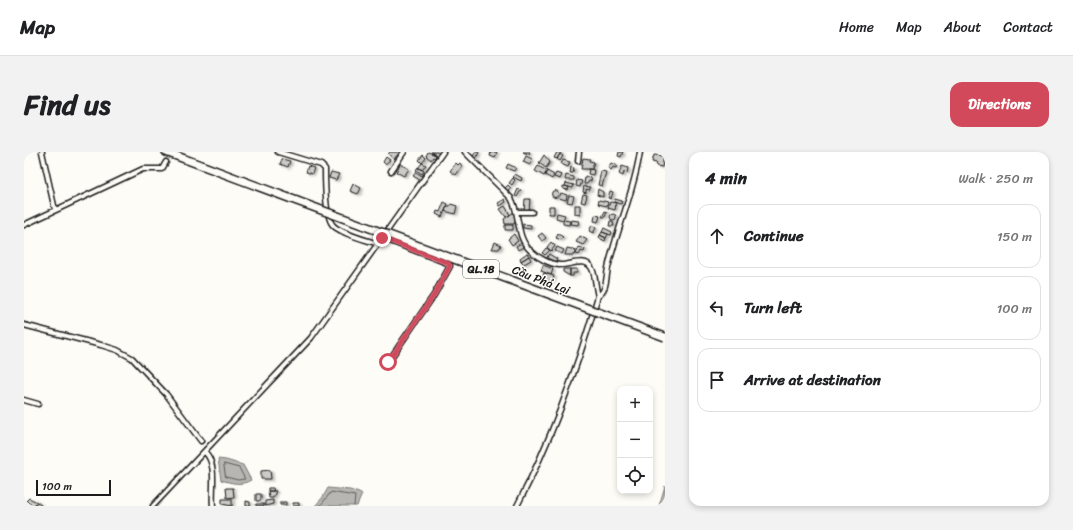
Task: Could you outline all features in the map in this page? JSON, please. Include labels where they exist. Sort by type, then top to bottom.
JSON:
[{"type":"highway","name":"Cầu Phả Lại","points":[[166,152],[665,337]]},
{"type":"street","points":[[42,152],[55,210]]},
{"type":"street","points":[[278,152],[321,165],[325,168],[325,196],[332,225],[338,230],[378,244]]},
{"type":"street","points":[[391,170],[404,152]]},
{"type":"street","points":[[153,506],[310,338],[443,152]]},
{"type":"street","points":[[465,152],[511,198],[516,212],[521,237],[532,252],[551,263],[559,265],[586,262],[594,273],[598,296],[582,352],[560,410],[533,474],[517,506]]},
{"type":"street","points":[[578,161],[579,152]]},
{"type":"street","points":[[598,296],[604,290],[611,256],[637,172],[640,152]]},
{"type":"street","points":[[24,225],[144,169],[162,169],[166,162]]},
{"type":"street","points":[[516,212],[532,212]]},
{"type":"street","points":[[382,238],[448,263],[450,266],[434,295],[388,362]]},
{"type":"street","points":[[24,325],[92,342],[129,356],[142,366],[166,394],[201,441]]},
{"type":"street","points":[[24,400],[38,404]]},
{"type":"street","points":[[205,452],[210,458],[214,506]]},
{"type":"water","points":[[218,459],[243,465],[251,480],[244,483],[233,483],[221,480]]},
{"type":"water","points":[[665,486],[665,506],[659,506]]},
{"type":"water","points":[[328,488],[350,490],[362,494],[357,506],[315,506],[323,497]]},
{"type":"building","points":[[390,152],[399,153],[394,159],[388,154]]},
{"type":"building","points":[[428,152],[436,155],[435,158],[433,157],[431,160],[426,156]]},
{"type":"building","points":[[431,152],[437,152],[440,153],[438,156]]},
{"type":"building","points":[[475,152],[479,152],[476,159],[473,157]]},
{"type":"building","points":[[491,152],[497,152],[495,158],[490,156]]},
{"type":"building","points":[[523,152],[530,152],[529,155]]},
{"type":"building","points":[[557,152],[561,152],[557,159],[554,158]]},
{"type":"building","points":[[619,152],[623,152],[621,157],[618,156]]},
{"type":"building","points":[[560,154],[563,156],[560,161],[557,159]]},
{"type":"building","points":[[423,155],[426,158],[422,163],[419,160]]},
{"type":"building","points":[[544,155],[550,162],[546,168],[539,163]]},
{"type":"building","points":[[654,155],[664,156],[662,167],[656,166],[657,163],[652,162]]},
{"type":"building","points":[[526,156],[532,159],[530,165],[523,162]]},
{"type":"building","points":[[386,157],[390,160],[385,164],[383,162]]},
{"type":"building","points":[[583,158],[590,159],[589,161],[594,162],[592,169],[581,169]]},
{"type":"building","points":[[282,159],[290,161],[288,167],[280,164]]},
{"type":"building","points":[[563,160],[570,162],[568,167],[561,164]]},
{"type":"building","points":[[422,163],[426,165],[422,170],[418,168]]},
{"type":"building","points":[[456,163],[458,165],[460,163],[462,166],[456,175],[450,171]]},
{"type":"building","points":[[611,163],[617,166],[616,168],[613,167],[611,170],[608,168]]},
{"type":"building","points":[[400,164],[409,169],[404,176],[396,172]]},
{"type":"building","points":[[508,164],[516,168],[514,171],[506,168]]},
{"type":"building","points":[[308,166],[314,168],[312,174],[306,172]]},
{"type":"building","points":[[538,166],[547,171],[544,176],[535,171]]},
{"type":"building","points":[[622,166],[628,168],[627,173],[624,172],[623,176],[619,174]]},
{"type":"building","points":[[418,167],[424,171],[422,174],[416,170]]},
{"type":"building","points":[[571,167],[574,168],[573,173],[570,173]]},
{"type":"building","points":[[589,169],[594,170],[593,175],[588,174]]},
{"type":"building","points":[[547,171],[554,175],[552,179],[545,175]]},
{"type":"building","points":[[601,171],[606,172],[602,186],[598,185]]},
{"type":"building","points":[[331,172],[339,174],[336,180],[329,178]]},
{"type":"building","points":[[416,172],[425,178],[423,182],[413,176]]},
{"type":"building","points":[[556,173],[562,175],[560,179],[554,177]]},
{"type":"building","points":[[515,174],[522,178],[521,181],[513,177]]},
{"type":"building","points":[[566,175],[574,177],[574,180],[565,180]]},
{"type":"building","points":[[585,177],[592,178],[587,184],[584,184]]},
{"type":"building","points":[[513,178],[515,180],[512,185],[509,183]]},
{"type":"building","points":[[577,180],[582,181],[580,187],[576,186]]},
{"type":"building","points":[[566,183],[574,185],[573,188],[565,186]]},
{"type":"building","points":[[353,184],[361,188],[358,194],[350,191]]},
{"type":"building","points":[[508,185],[511,188],[505,193],[503,190]]},
{"type":"building","points":[[563,186],[569,187],[568,190],[563,189]]},
{"type":"building","points":[[584,186],[590,187],[590,190],[586,189],[586,193],[583,192]]},
{"type":"building","points":[[518,189],[521,190],[517,197],[515,196]]},
{"type":"building","points":[[598,189],[603,192],[603,197],[597,195]]},
{"type":"building","points":[[555,191],[558,194],[555,197],[552,194]]},
{"type":"building","points":[[610,191],[613,192],[611,199],[608,198]]},
{"type":"building","points":[[561,193],[567,195],[566,200],[559,198]]},
{"type":"building","points":[[583,194],[587,195],[585,203],[581,202]]},
{"type":"building","points":[[569,195],[574,196],[572,203],[567,202]]},
{"type":"building","points":[[505,199],[506,202],[500,206],[498,203]]},
{"type":"building","points":[[525,199],[530,199],[529,211],[524,211]]},
{"type":"building","points":[[615,199],[622,201],[621,204],[614,202]]},
{"type":"building","points":[[599,200],[608,202],[607,206],[598,204]]},
{"type":"building","points":[[444,202],[448,204],[442,217],[436,214],[437,211],[440,212]]},
{"type":"building","points":[[610,202],[616,203],[615,210],[608,208]]},
{"type":"building","points":[[451,204],[457,206],[455,214],[445,211],[447,206],[450,206]]},
{"type":"building","points":[[575,205],[580,205],[580,215],[575,214]]},
{"type":"building","points":[[505,206],[510,215],[506,217],[500,209]]},
{"type":"building","points":[[549,206],[554,206],[554,214],[549,214]]},
{"type":"building","points":[[605,211],[607,212],[605,217],[602,217]]},
{"type":"building","points":[[514,212],[516,220],[514,224],[505,224],[504,219]]},
{"type":"building","points":[[557,213],[565,215],[563,220],[556,218]]},
{"type":"building","points":[[613,214],[616,217],[613,220],[610,217]]},
{"type":"building","points":[[595,215],[600,216],[598,222],[594,221]]},
{"type":"building","points":[[563,220],[570,221],[569,225],[563,224]]},
{"type":"building","points":[[571,220],[579,221],[578,225],[570,224]]},
{"type":"building","points":[[610,221],[613,221],[614,226],[609,226]]},
{"type":"building","points":[[523,224],[531,225],[531,229],[523,228]]},
{"type":"building","points":[[505,225],[513,225],[513,230],[505,230]]},
{"type":"building","points":[[592,225],[596,228],[593,233],[589,231]]},
{"type":"building","points":[[604,228],[612,232],[611,235],[602,232]]},
{"type":"building","points":[[602,232],[608,234],[606,238],[600,235]]},
{"type":"building","points":[[542,233],[546,238],[542,241],[538,236]]},
{"type":"building","points":[[514,234],[518,241],[512,245],[508,239]]},
{"type":"building","points":[[558,234],[563,237],[561,240],[556,238]]},
{"type":"building","points":[[600,235],[606,238],[605,241],[599,238]]},
{"type":"building","points":[[580,236],[587,240],[583,245],[576,242]]},
{"type":"building","points":[[495,242],[501,245],[499,249],[492,249]]},
{"type":"building","points":[[551,242],[555,246],[551,251],[547,247]]},
{"type":"building","points":[[522,243],[523,247],[518,250],[516,246]]},
{"type":"building","points":[[557,247],[564,250],[562,254],[555,251]]},
{"type":"building","points":[[579,247],[585,249],[584,252],[581,251],[579,255],[576,254]]},
{"type":"building","points":[[546,248],[550,250],[545,255],[542,253]]},
{"type":"building","points":[[567,248],[576,250],[574,255],[565,255]]},
{"type":"building","points":[[527,253],[529,256],[521,261],[520,258]]},
{"type":"building","points":[[549,254],[557,259],[554,264],[546,259]]},
{"type":"building","points":[[529,256],[531,260],[524,264],[521,261]]},
{"type":"building","points":[[543,265],[553,269],[551,275],[541,271]]},
{"type":"building","points":[[563,269],[570,269],[570,276],[563,272]]},
{"type":"building","points":[[570,269],[577,269],[577,273],[573,273],[573,276],[570,276]]},
{"type":"building","points":[[544,273],[554,276],[552,282],[549,281],[548,284],[541,281]]},
{"type":"building","points":[[270,470],[271,479],[261,479],[261,471]]},
{"type":"building","points":[[226,488],[233,488],[234,497],[227,498]]},
{"type":"building","points":[[268,488],[273,488],[274,491],[268,491]]},
{"type":"building","points":[[268,491],[276,491],[273,498],[269,498]]},
{"type":"building","points":[[256,494],[261,494],[261,499],[259,501],[256,501]]},
{"type":"building","points":[[29,498],[37,502],[33,506],[26,501]]},
{"type":"building","points":[[222,499],[232,499],[232,506],[222,504]]},
{"type":"building","points":[[273,500],[273,504],[265,506],[265,501]]},
{"type":"building","points":[[246,501],[250,502],[250,506],[246,506]]},
{"type":"building","points":[[37,502],[41,505],[33,506]]},
{"type":"building","points":[[280,502],[286,502],[286,505],[280,505]]},
{"type":"building","points":[[293,503],[299,503],[299,506],[293,506]]},
{"type":"building","points":[[256,504],[264,504],[264,506],[256,506]]},
{"type":"route","points":[[382,238],[448,263],[450,266],[449,272],[388,362]]}]
